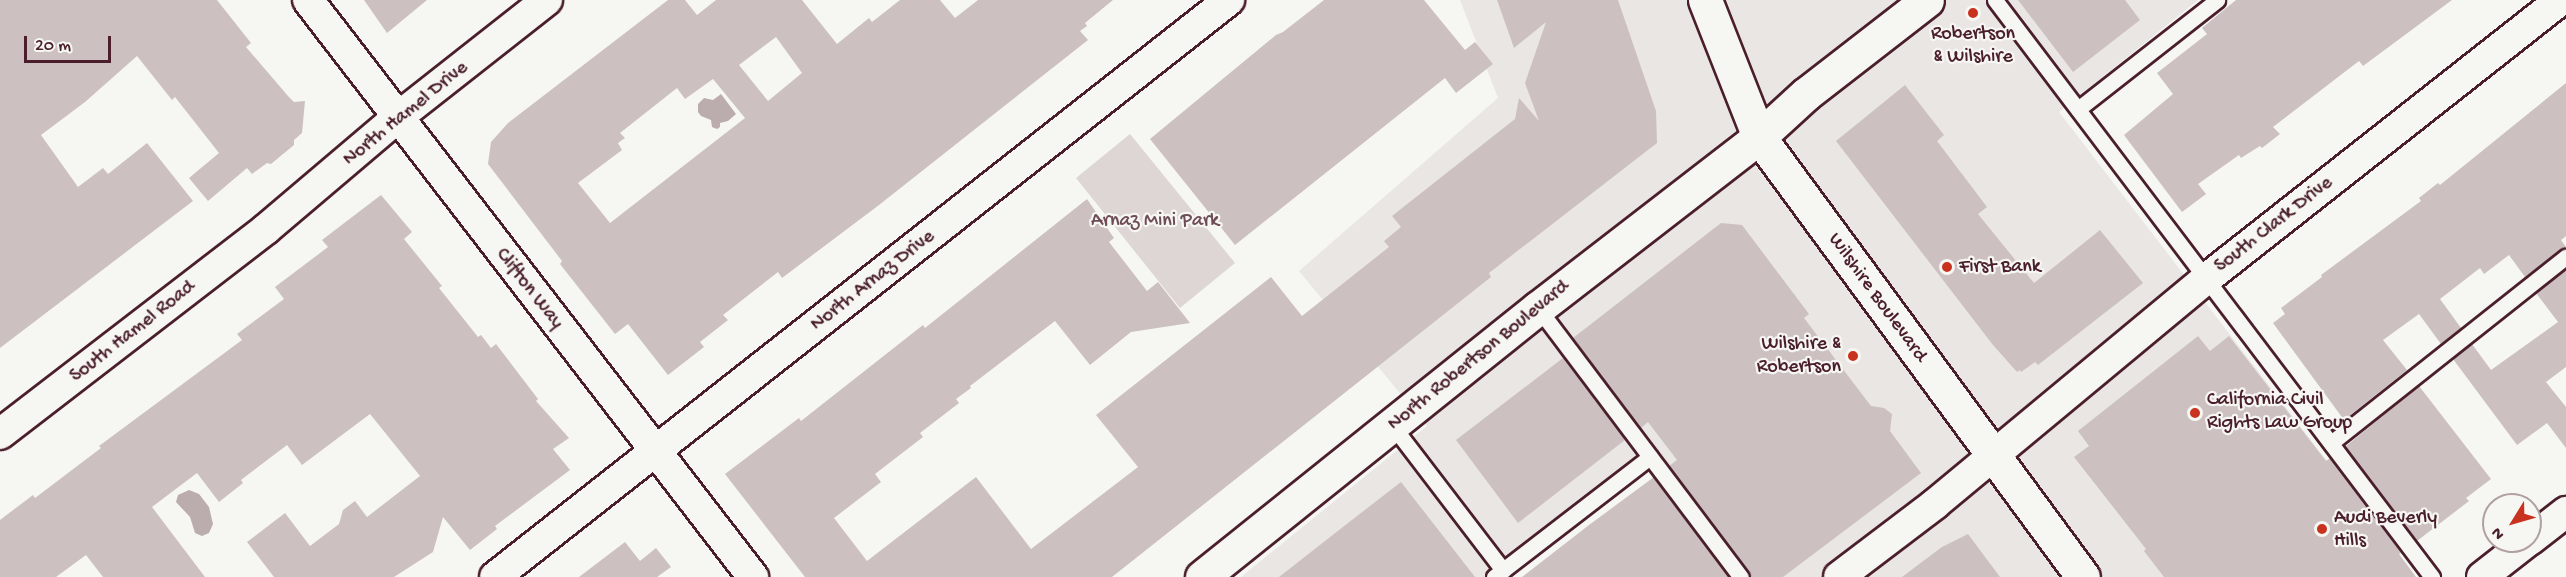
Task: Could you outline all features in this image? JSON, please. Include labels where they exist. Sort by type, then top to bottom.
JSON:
[{"type":"main road","name":"Wilshire Boulevard","points":[[1705,0],[1759,137],[2083,577]]},
{"type":"main road","name":"North Robertson Boulevard","points":[[1202,577],[1538,308],[1759,137],[1806,94],[1927,0]]},
{"type":"street","name":"Clifton Way","points":[[308,0],[753,577]]},
{"type":"street","name":"North Hamel Drive","points":[[266,229],[397,118],[547,0]]},
{"type":"street","name":"North Arnaz Drive","points":[[505,569],[656,453],[1229,0]]},
{"type":"street","name":"South Clark Drive","points":[[1839,577],[1935,504],[1992,454],[2206,279],[2560,0]]},
{"type":"street","name":"South Hamel Road","points":[[0,434],[266,229]]},
{"type":"street","points":[[2542,530],[2566,512]]},
{"type":"street","points":[[2482,577],[2512,553]]},
{"type":"lane","points":[[1995,0],[2432,577]]},
{"type":"lane","points":[[2078,109],[2217,0]]},
{"type":"lane","points":[[2331,443],[2566,257]]},
{"type":"lane","points":[[1538,308],[1741,577]]},
{"type":"lane","points":[[1392,425],[1499,573],[1650,457]]},
{"type":"shaded area","points":[[1460,0],[2198,0],[2059,112],[2416,577],[1731,577],[1640,458],[1484,577],[1241,577],[1427,426],[1299,271],[1498,98]]},
{"type":"shaded area","points":[[721,94],[736,114],[728,121],[720,123],[717,129],[712,127],[711,120],[701,116],[698,112],[698,104],[704,98],[713,100]]},
{"type":"shaded area","points":[[189,490],[199,494],[209,507],[213,524],[209,533],[202,536],[195,533],[190,517],[176,502],[178,495]]},
{"type":"green space","name":"Arnaz Mini Park","points":[[1130,134],[1235,263],[1180,308],[1076,178]]},
{"type":"building","points":[[0,0],[217,0],[251,43],[246,47],[288,96],[294,102],[305,101],[302,133],[294,140],[294,145],[271,164],[267,163],[252,174],[247,168],[208,201],[189,178],[219,153],[175,97],[172,100],[137,56],[85,102],[41,135],[78,187],[103,168],[108,174],[147,143],[193,201],[0,348]]},
{"type":"building","points":[[364,0],[427,0],[387,33]]},
{"type":"building","points":[[668,0],[685,0],[697,15],[716,0],[802,0],[837,44],[869,18],[872,22],[900,0],[940,0],[955,18],[978,0],[1113,0],[1085,23],[1087,26],[1080,31],[1088,40],[879,205],[782,278],[778,272],[723,315],[728,320],[700,342],[704,347],[668,375],[628,324],[615,334],[560,264],[562,261],[488,164],[491,142],[508,123]],"holes":[[[776,37],[802,73],[768,101],[739,65]],[[713,79],[745,118],[610,223],[578,183],[622,150],[618,143],[625,138],[620,133],[677,88],[685,99]]]},
{"type":"building","points":[[1324,0],[1424,0],[1465,50],[1475,42],[1493,64],[1456,93],[1445,78],[1235,245],[1150,139],[1276,35]]},
{"type":"building","points":[[1497,0],[1618,0],[1656,111],[1657,143],[1489,273],[1491,277],[1112,577],[805,577],[725,474],[799,418],[801,421],[923,325],[925,328],[1087,199],[1114,238],[1109,242],[1147,291],[1158,282],[1190,323],[1131,332],[1090,365],[1055,321],[970,386],[971,388],[956,399],[959,403],[920,433],[923,437],[875,474],[881,482],[834,518],[867,561],[976,477],[1031,549],[1138,467],[1096,415],[1271,277],[1302,316],[1389,247],[1384,241],[1401,227],[1392,216],[1515,119],[1519,98],[1539,121],[1525,83],[1546,22],[1514,48]]},
{"type":"building","points":[[2018,0],[2125,0],[2140,20],[2073,72]]},
{"type":"building","points":[[2236,0],[2452,0],[2363,66],[2359,61],[2273,127],[2280,134],[2262,148],[2260,146],[2241,158],[2239,155],[2198,184],[2206,194],[2182,212],[2124,135],[2173,94],[2157,73],[2207,34],[2202,28]]},
{"type":"building","points":[[2566,83],[2566,236],[2561,240],[2566,247],[2525,277],[2509,255],[2484,274],[2480,268],[2440,299],[2461,328],[2441,344],[2419,314],[2383,340],[2407,370],[2344,420],[2273,323],[2285,314],[2281,308],[2322,277],[2321,275],[2421,201],[2419,198],[2438,183],[2440,185]]},
{"type":"building","points":[[1905,85],[1944,135],[1937,141],[1987,207],[1978,214],[2034,283],[2100,230],[2143,283],[2038,365],[2035,362],[2021,372],[2020,370],[2017,372],[1993,345],[1836,141]]},
{"type":"building","points":[[381,195],[412,232],[404,239],[442,286],[439,288],[478,337],[481,335],[491,348],[496,344],[538,399],[536,401],[569,438],[553,449],[570,470],[495,526],[497,529],[470,550],[443,517],[433,552],[394,577],[274,577],[247,542],[285,513],[310,546],[339,524],[343,510],[355,501],[367,517],[420,476],[370,414],[302,465],[287,445],[241,480],[243,483],[219,502],[197,473],[152,507],[205,577],[103,577],[86,555],[56,577],[0,577],[0,520],[33,495],[35,498],[101,448],[99,446],[242,340],[237,334],[284,299],[275,287],[328,247],[322,240]]},
{"type":"building","points":[[1721,223],[1742,225],[1809,314],[1804,318],[1871,406],[1884,408],[1892,414],[1890,431],[1921,473],[1783,577],[1751,577],[1669,466],[1677,460],[1648,422],[1641,428],[1573,338]]},
{"type":"building","points":[[2566,269],[2566,367],[2546,382],[2566,407],[2566,448],[2547,423],[2517,445],[2453,359],[2472,344],[2491,370],[2558,322],[2536,293]]},
{"type":"building","points":[[2198,336],[2210,351],[2229,336],[2326,461],[2330,458],[2401,553],[2399,554],[2416,577],[2164,577],[2144,551],[2146,549],[2074,457],[2089,446],[2078,431]]},
{"type":"building","points":[[1563,358],[1625,440],[1518,523],[1456,440]]},
{"type":"building","points":[[2419,386],[2491,479],[2466,498],[2469,501],[2417,541],[2345,447]]},
{"type":"building","points":[[1654,477],[1729,577],[1522,577],[1589,525]]},
{"type":"building","points":[[1401,482],[1475,577],[1279,577],[1348,523]]},
{"type":"building","points":[[1968,534],[2000,577],[1902,577],[1942,547]]},
{"type":"building","points":[[625,542],[640,561],[656,548],[671,567],[657,577],[579,577]]},
{"type":"place","name":"Robertson & Wilshire","points":[[1973,13]]},
{"type":"place","name":"First Bank","points":[[1947,267]]},
{"type":"place","name":"Wilshire & Robertson","points":[[1853,356]]},
{"type":"place","name":"California Civil Rights Law Group","points":[[2195,413]]},
{"type":"place","name":"Audi Beverly Hills","points":[[2322,529]]}]
